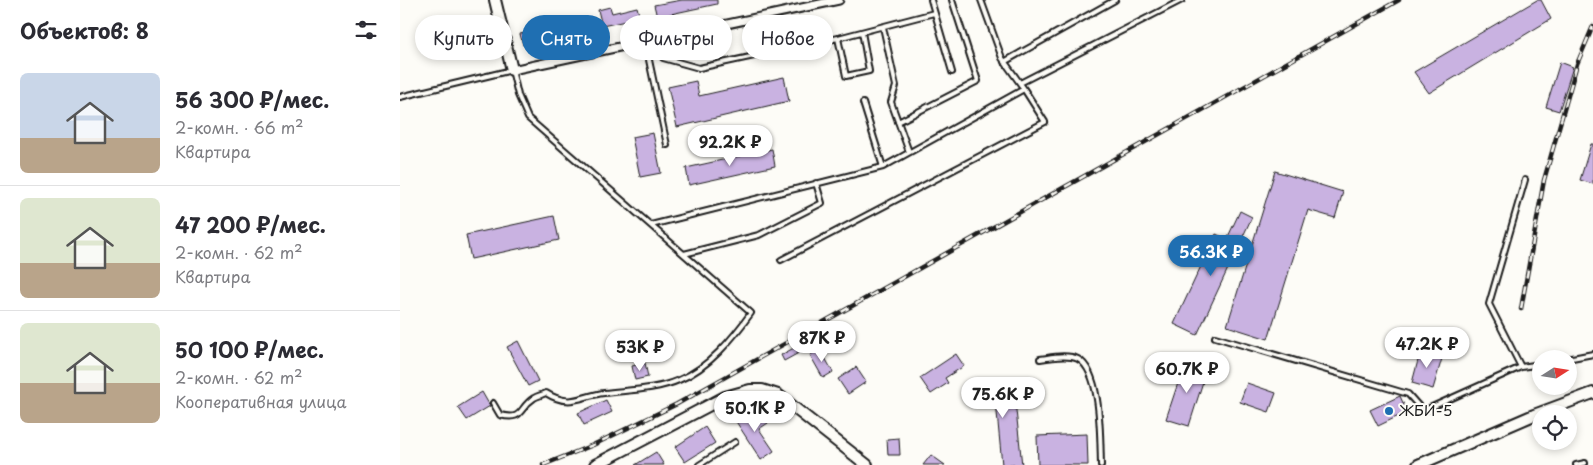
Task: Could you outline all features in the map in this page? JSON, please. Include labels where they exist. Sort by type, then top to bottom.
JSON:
[{"type":"street","points":[[495,0],[512,70],[620,46]]},
{"type":"street","points":[[732,22],[839,0]]},
{"type":"street","points":[[595,465],[725,397],[750,390],[762,390],[778,395],[867,465]]},
{"type":"street","points":[[1418,465],[1534,415],[1593,394]]},
{"type":"lane","points":[[931,0],[952,72]]},
{"type":"lane","points":[[898,122],[978,81],[952,0]]},
{"type":"lane","points":[[781,260],[1045,122],[1004,62],[981,0]]},
{"type":"lane","points":[[1004,62],[1115,0]]},
{"type":"lane","points":[[1020,83],[1182,0]]},
{"type":"lane","points":[[670,60],[699,68],[838,38],[934,13]]},
{"type":"lane","points":[[883,26],[896,86],[891,102],[909,152]]},
{"type":"lane","points":[[838,38],[846,76],[869,71],[862,32]]},
{"type":"lane","points":[[649,60],[667,144]]},
{"type":"lane","points":[[400,97],[512,70],[518,95],[528,118],[751,313],[736,334],[714,358],[680,380],[639,390],[602,394],[572,402],[556,400],[546,393],[533,398],[518,416],[510,418],[500,415],[493,404]]},
{"type":"lane","points":[[651,226],[883,167],[1024,89]]},
{"type":"lane","points":[[863,103],[883,167]]},
{"type":"lane","points":[[1521,367],[1488,304],[1525,180]]},
{"type":"lane","points":[[684,254],[759,235],[822,203],[816,183]]},
{"type":"lane","points":[[1215,337],[1408,394],[1423,411],[1521,367],[1532,365]]},
{"type":"lane","points":[[1578,357],[1593,354]]},
{"type":"lane","points":[[1040,359],[1056,356],[1078,359],[1091,373],[1096,395],[1101,465]]},
{"type":"lane","points":[[699,465],[734,442]]},
{"type":"lane","points":[[1576,465],[1585,463]]},
{"type":"building","points":[[682,0],[717,0],[717,4],[666,15],[656,15],[654,5]]},
{"type":"building","points":[[1537,0],[1541,0],[1551,19],[1429,93],[1414,72]]},
{"type":"building","points":[[610,7],[612,13],[637,7],[639,15],[620,15],[620,22],[610,24],[610,15],[599,15],[598,10]]},
{"type":"building","points":[[1560,62],[1573,67],[1559,111],[1546,107]]},
{"type":"building","points":[[784,77],[789,101],[677,127],[668,87],[696,81],[699,96]]},
{"type":"building","points":[[653,133],[661,173],[640,177],[632,137]]},
{"type":"building","points":[[1591,144],[1593,144],[1593,184],[1580,180]]},
{"type":"building","points":[[772,149],[775,166],[689,185],[686,168]]},
{"type":"building","points":[[1275,171],[1343,192],[1335,218],[1308,210],[1268,339],[1227,326]]},
{"type":"building","points":[[1240,211],[1252,217],[1197,335],[1174,324],[1216,234],[1227,239]]},
{"type":"building","points":[[554,216],[559,240],[471,259],[466,235]]},
{"type":"building","points":[[518,341],[538,381],[528,386],[507,347]]},
{"type":"building","points":[[803,343],[806,349],[784,361],[781,355]]},
{"type":"building","points":[[820,349],[833,372],[823,378],[810,355]]},
{"type":"building","points":[[1421,349],[1443,355],[1433,389],[1412,383]]},
{"type":"building","points":[[956,354],[964,366],[945,378],[948,383],[931,394],[920,378]]},
{"type":"building","points":[[1185,362],[1207,369],[1189,426],[1166,419]]},
{"type":"building","points":[[645,363],[648,377],[635,380],[632,366]]},
{"type":"building","points":[[856,367],[866,382],[848,394],[838,379]]},
{"type":"building","points":[[1013,383],[1022,465],[1002,465],[996,402],[973,403],[972,386]]},
{"type":"building","points":[[1247,383],[1276,393],[1269,412],[1240,402]]},
{"type":"building","points":[[482,392],[490,406],[467,420],[458,407]]},
{"type":"building","name":"ЖБИ-5","points":[[1400,396],[1407,412],[1378,426],[1370,410]]},
{"type":"building","points":[[606,400],[612,412],[584,425],[578,413]]},
{"type":"building","points":[[760,411],[768,423],[759,429],[774,451],[761,460],[735,420],[747,412],[751,418]]},
{"type":"building","points":[[705,427],[715,443],[685,462],[675,447]]},
{"type":"building","points":[[1087,434],[1088,465],[1038,465],[1037,436]]},
{"type":"building","points":[[899,438],[900,455],[888,455],[887,439]]},
{"type":"building","points":[[656,452],[664,465],[635,465]]},
{"type":"building","points":[[931,455],[945,465],[923,465]]},
{"type":"railway","points":[[543,465],[593,445],[677,404],[1399,0]]},
{"type":"railway","points":[[1521,309],[1544,180],[1577,64],[1593,26]]},
{"type":"place","name":"ЖБИ-5","points":[[1389,411]]}]
